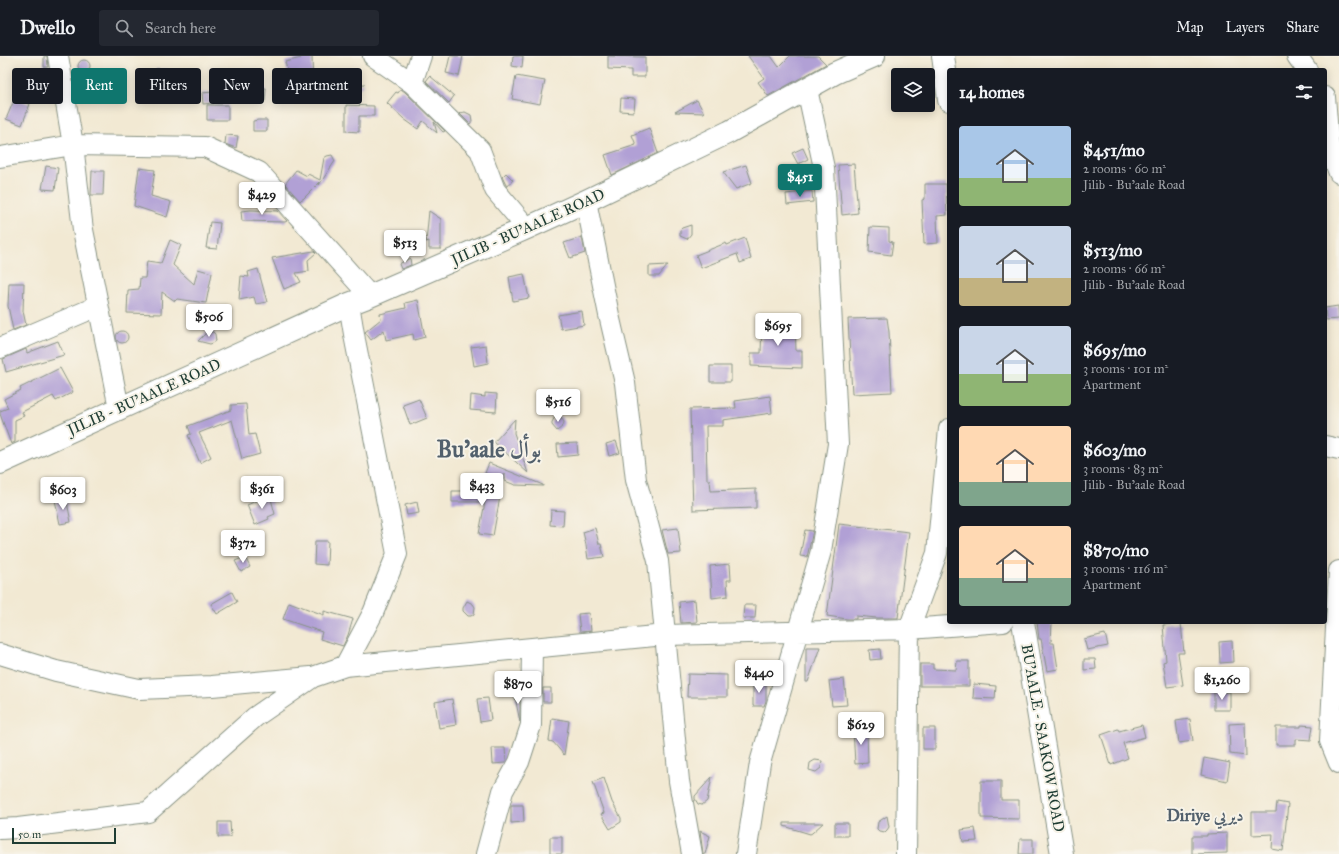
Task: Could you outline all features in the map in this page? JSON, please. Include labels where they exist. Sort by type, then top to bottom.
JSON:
[{"type":"main road","name":"JILIB - BU'AALE ROAD","points":[[0,462],[349,304],[527,228],[586,201],[729,132],[835,73],[874,56]]},
{"type":"main road","points":[[944,56],[947,82]]},
{"type":"main road","name":"BU'AALE - SAAKOW ROAD","points":[[1023,624],[1062,854]]},
{"type":"street","points":[[58,56],[73,145],[83,230],[119,408]]},
{"type":"street","points":[[373,56],[412,83],[480,150],[495,190],[527,228]]},
{"type":"street","points":[[412,83],[421,56]]},
{"type":"street","points":[[1297,56],[1306,68]]},
{"type":"street","points":[[1313,56],[1314,68]]},
{"type":"street","points":[[746,854],[760,764],[820,552],[838,444],[824,168],[807,89]]},
{"type":"street","points":[[1327,122],[1329,146],[1334,171]]},
{"type":"street","points":[[0,157],[73,145],[206,147],[259,172],[370,296]]},
{"type":"street","points":[[586,201],[608,315],[625,383],[636,480],[658,561],[679,781],[692,854]]},
{"type":"street","points":[[345,666],[373,613],[397,554],[354,340],[349,304]]},
{"type":"street","points":[[0,348],[98,306]]},
{"type":"street","points":[[1327,446],[1339,449]]},
{"type":"street","points":[[906,854],[909,629],[937,553],[947,450]]},
{"type":"street","points":[[1339,571],[1337,660],[1330,741],[1339,763]]},
{"type":"street","points":[[0,654],[56,671],[139,689],[212,686],[313,677],[345,666],[665,635],[909,629],[976,624]]},
{"type":"street","points":[[486,854],[503,791],[519,762],[531,725],[532,648]]},
{"type":"street","points":[[0,829],[148,812],[255,718],[313,677]]},
{"type":"building","points":[[44,56],[47,56],[48,67],[44,67]]},
{"type":"building","points":[[301,56],[312,56],[312,68],[287,68],[285,62],[301,58]]},
{"type":"building","points":[[450,56],[463,56],[459,76],[446,73]]},
{"type":"building","points":[[513,56],[523,56],[522,68],[512,66]]},
{"type":"building","points":[[608,56],[645,57],[645,77],[631,77],[631,70],[608,69]]},
{"type":"building","points":[[748,56],[771,56],[779,67],[790,56],[818,56],[826,64],[768,96],[758,82],[764,78]]},
{"type":"building","points":[[82,60],[86,60],[90,64],[90,68],[78,68],[78,64]]},
{"type":"building","points":[[430,76],[454,96],[449,103],[426,81]]},
{"type":"building","points":[[516,76],[545,81],[540,104],[512,99]]},
{"type":"building","points":[[264,88],[266,88],[264,101]]},
{"type":"building","points":[[401,89],[445,131],[443,132],[434,122],[437,133],[423,121],[418,129],[404,119],[387,103],[396,92],[398,93]]},
{"type":"building","points":[[209,92],[209,103],[203,104],[202,93]]},
{"type":"building","points":[[621,98],[635,99],[634,112],[620,111]]},
{"type":"building","points":[[697,100],[704,113],[675,112]]},
{"type":"building","points":[[12,104],[30,104],[22,125],[6,119]]},
{"type":"building","points":[[207,105],[228,105],[228,120],[207,120]]},
{"type":"building","points":[[346,105],[374,106],[374,116],[359,116],[359,132],[346,131]]},
{"type":"building","points":[[465,112],[471,115],[472,121],[470,124],[459,113]]},
{"type":"building","points":[[267,120],[267,131],[253,131],[253,121]]},
{"type":"building","points":[[649,128],[658,153],[612,175],[605,155],[636,145],[632,135]]},
{"type":"building","points":[[226,135],[238,136],[236,148],[225,144]]},
{"type":"building","points":[[803,148],[808,159],[798,164],[792,153]]},
{"type":"building","points":[[332,155],[335,161],[319,185],[320,182],[300,201],[285,184],[296,170],[307,176],[308,174],[320,180],[324,158]]},
{"type":"building","points":[[854,164],[858,213],[842,215],[838,165]]},
{"type":"building","points":[[746,165],[752,183],[736,189],[723,172]]},
{"type":"building","points":[[46,166],[58,168],[55,190],[42,189]]},
{"type":"building","points":[[139,168],[155,170],[151,196],[171,202],[167,217],[134,206]]},
{"type":"building","points":[[92,171],[104,171],[103,195],[91,195]]},
{"type":"building","points":[[506,173],[513,180],[507,187],[502,177]]},
{"type":"building","points":[[925,184],[946,184],[947,215],[937,216],[938,243],[924,244],[922,200],[925,199]]},
{"type":"building","points":[[812,191],[813,202],[787,205],[786,194]]},
{"type":"building","points":[[241,211],[278,211],[287,221],[242,221]]},
{"type":"building","points":[[429,211],[441,219],[441,249],[429,249],[429,241],[426,242]]},
{"type":"building","points":[[210,222],[220,223],[217,249],[206,248]]},
{"type":"building","points":[[691,225],[691,234],[687,239],[680,236],[680,230],[682,228]]},
{"type":"building","points":[[870,227],[889,228],[889,241],[893,242],[891,255],[869,252]]},
{"type":"building","points":[[582,237],[585,253],[570,258],[564,243]]},
{"type":"building","points":[[745,238],[751,259],[740,263],[737,254],[701,268],[696,255],[726,243],[727,245]]},
{"type":"building","points":[[170,240],[181,245],[173,265],[194,284],[198,269],[212,273],[206,303],[177,299],[175,301],[162,292],[161,314],[127,313],[128,290],[139,289],[140,278],[145,278],[147,261],[161,263]]},
{"type":"building","points":[[314,251],[316,253],[308,260],[309,271],[296,273],[301,282],[284,289],[272,258]]},
{"type":"building","points":[[410,258],[411,265],[401,269],[399,264]]},
{"type":"building","points":[[668,265],[659,276],[649,276],[649,266]]},
{"type":"building","points":[[258,269],[267,302],[256,304],[254,297],[239,300],[241,276],[249,277],[248,272]]},
{"type":"building","points":[[524,274],[529,298],[513,301],[509,277]]},
{"type":"building","points":[[9,283],[24,283],[23,311],[26,325],[13,330],[8,306]]},
{"type":"building","points":[[418,300],[425,337],[414,340],[413,334],[386,340],[384,330],[371,340],[365,332],[381,319],[380,314],[406,308],[405,303]]},
{"type":"building","points":[[1338,306],[1339,319],[1327,320],[1327,308]]},
{"type":"building","points":[[582,311],[584,325],[561,329],[558,315]]},
{"type":"building","points":[[887,318],[892,392],[852,394],[848,319]]},
{"type":"building","points":[[762,323],[795,324],[796,351],[802,351],[802,368],[751,366],[751,353],[761,353]]},
{"type":"building","points":[[122,331],[126,333],[128,337],[126,341],[122,343],[118,341],[116,337],[118,333]]},
{"type":"building","points":[[207,332],[213,332],[215,334],[216,341],[210,344],[198,341]]},
{"type":"building","points":[[58,341],[64,355],[6,372],[3,359],[26,349],[27,353]]},
{"type":"building","points":[[486,345],[488,363],[474,366],[471,347]]},
{"type":"building","points":[[710,366],[731,366],[731,382],[710,382]]},
{"type":"building","points":[[60,368],[73,392],[56,401],[53,396],[22,412],[24,416],[15,420],[15,442],[11,444],[0,414],[0,411],[8,408],[4,399],[21,390],[20,388]]},
{"type":"building","points":[[485,393],[497,394],[496,412],[470,410],[471,395],[485,397]]},
{"type":"building","points":[[770,396],[772,413],[723,420],[723,426],[706,426],[707,480],[710,480],[711,491],[756,489],[756,508],[693,510],[690,409],[736,408],[735,401]]},
{"type":"building","points":[[419,399],[427,418],[410,425],[403,405]]},
{"type":"building","points":[[246,404],[249,435],[255,434],[260,454],[242,459],[232,420],[199,433],[211,457],[200,463],[188,435],[191,434],[188,426],[231,410],[231,405]]},
{"type":"building","points":[[555,417],[561,417],[564,422],[563,426],[557,431],[552,425]]},
{"type":"building","points":[[515,419],[514,433],[528,473],[494,442]]},
{"type":"building","points":[[616,441],[620,453],[609,456],[606,444]]},
{"type":"building","points":[[577,443],[578,455],[558,457],[557,444]]},
{"type":"building","points":[[489,463],[543,486],[515,485],[505,481],[505,474],[503,480],[485,473]]},
{"type":"building","points":[[452,491],[501,491],[493,536],[479,534],[485,502],[452,502]]},
{"type":"building","points":[[270,495],[275,514],[268,517],[269,519],[255,525],[247,505]]},
{"type":"building","points":[[66,497],[71,522],[60,524],[55,500]]},
{"type":"building","points":[[417,502],[419,513],[407,515],[405,505]]},
{"type":"building","points":[[551,510],[564,511],[563,526],[550,525]]},
{"type":"building","points":[[839,524],[909,532],[898,618],[856,616],[856,619],[847,619],[827,616]]},
{"type":"building","points":[[595,528],[604,557],[588,559],[583,532]]},
{"type":"building","points":[[678,528],[681,553],[668,554],[662,530]]},
{"type":"building","points":[[805,530],[813,531],[807,557],[800,556]]},
{"type":"building","points":[[315,541],[328,541],[327,565],[314,564]]},
{"type":"building","points":[[245,557],[250,567],[241,572],[235,561]]},
{"type":"building","points":[[730,564],[731,580],[727,580],[728,596],[712,598],[710,566]]},
{"type":"building","points":[[232,592],[237,602],[217,614],[211,604]]},
{"type":"building","points":[[695,600],[697,622],[681,623],[679,602]]},
{"type":"building","points":[[467,601],[475,607],[474,614],[471,616],[468,616],[463,611]]},
{"type":"building","points":[[289,602],[324,615],[324,611],[353,619],[343,646],[320,639],[322,632],[283,619]]},
{"type":"building","points":[[744,605],[756,605],[755,618],[743,618]]},
{"type":"building","points":[[589,613],[591,631],[580,632],[578,614]]},
{"type":"building","points":[[1037,624],[1052,624],[1051,643],[1054,643],[1058,669],[1047,671],[1041,639],[1039,639]]},
{"type":"building","points":[[1181,624],[1184,653],[1178,653],[1183,685],[1167,687],[1163,662],[1166,661],[1163,625]]},
{"type":"building","points":[[1105,634],[1108,646],[1087,650],[1084,639]]},
{"type":"building","points":[[1232,641],[1233,662],[1220,663],[1219,642]]},
{"type":"building","points":[[806,647],[820,647],[808,682],[806,682]]},
{"type":"building","points":[[880,649],[881,659],[870,660],[869,650]]},
{"type":"building","points":[[1084,659],[1095,659],[1096,669],[1084,670]]},
{"type":"building","points":[[957,661],[969,661],[969,686],[920,686],[920,664],[933,664],[933,669],[956,670]]},
{"type":"building","points":[[688,674],[727,675],[727,697],[687,697]]},
{"type":"building","points":[[844,679],[847,705],[832,706],[829,681]]},
{"type":"building","points":[[753,683],[766,683],[766,701],[764,706],[753,706]]},
{"type":"building","points":[[974,684],[996,686],[995,699],[973,698]]},
{"type":"building","points":[[543,688],[551,688],[551,702],[543,702]]},
{"type":"building","points":[[1214,692],[1230,692],[1230,710],[1214,710]]},
{"type":"building","points":[[520,696],[520,722],[515,697]]},
{"type":"building","points":[[488,698],[491,720],[480,722],[477,699]]},
{"type":"building","points":[[452,699],[456,725],[439,728],[435,702]]},
{"type":"building","points":[[552,718],[569,721],[564,755],[553,742],[549,741]]},
{"type":"building","points":[[1190,719],[1193,741],[1179,743],[1176,721]]},
{"type":"building","points":[[1245,723],[1246,756],[1230,754],[1229,724]]},
{"type":"building","points":[[1142,725],[1145,737],[1123,743],[1128,758],[1111,765],[1101,735],[1118,729],[1119,731]]},
{"type":"building","points":[[1301,725],[1313,726],[1311,740],[1296,739],[1296,745],[1276,745],[1276,727],[1301,727]]},
{"type":"building","points":[[853,728],[867,731],[868,763],[855,764]]},
{"type":"building","points":[[923,728],[935,728],[935,749],[923,749]]},
{"type":"building","points":[[492,748],[505,748],[505,763],[493,764]]},
{"type":"building","points":[[1204,758],[1230,763],[1227,781],[1201,775]]},
{"type":"building","points":[[815,760],[822,761],[821,768],[816,772],[809,770],[810,763]]},
{"type":"building","points":[[712,777],[707,801],[702,805],[698,804],[695,796]]},
{"type":"building","points":[[604,778],[612,802],[621,818],[621,822],[610,829],[601,814],[604,813],[593,782]]},
{"type":"building","points":[[981,781],[1001,781],[1001,800],[1019,800],[1019,819],[981,818]]},
{"type":"building","points":[[1277,802],[1288,804],[1283,851],[1272,849],[1273,834],[1252,835],[1252,812],[1276,812]]},
{"type":"building","points":[[511,805],[523,805],[524,822],[511,823]]},
{"type":"building","points":[[887,816],[889,827],[885,832],[879,831],[877,829],[878,822]]},
{"type":"building","points":[[218,822],[230,822],[231,837],[218,837]]},
{"type":"building","points":[[784,823],[823,823],[810,834],[784,826]]},
{"type":"building","points":[[835,823],[848,823],[848,836],[835,836]]},
{"type":"building","points":[[975,828],[977,841],[963,842],[961,830]]},
{"type":"building","points":[[700,831],[710,836],[705,854],[703,854]]},
{"type":"building","points":[[1227,833],[1227,853],[1192,854],[1192,836],[1207,836],[1207,834]]},
{"type":"building","points":[[550,837],[562,837],[562,854],[550,854]]},
{"type":"building","points":[[1020,839],[1033,839],[1033,854],[1019,854]]},
{"type":"district","name":"Bu'aale بوأل","points":[[489,449]]},
{"type":"district","name":"Diriye ديريي","points":[[1205,815]]}]
